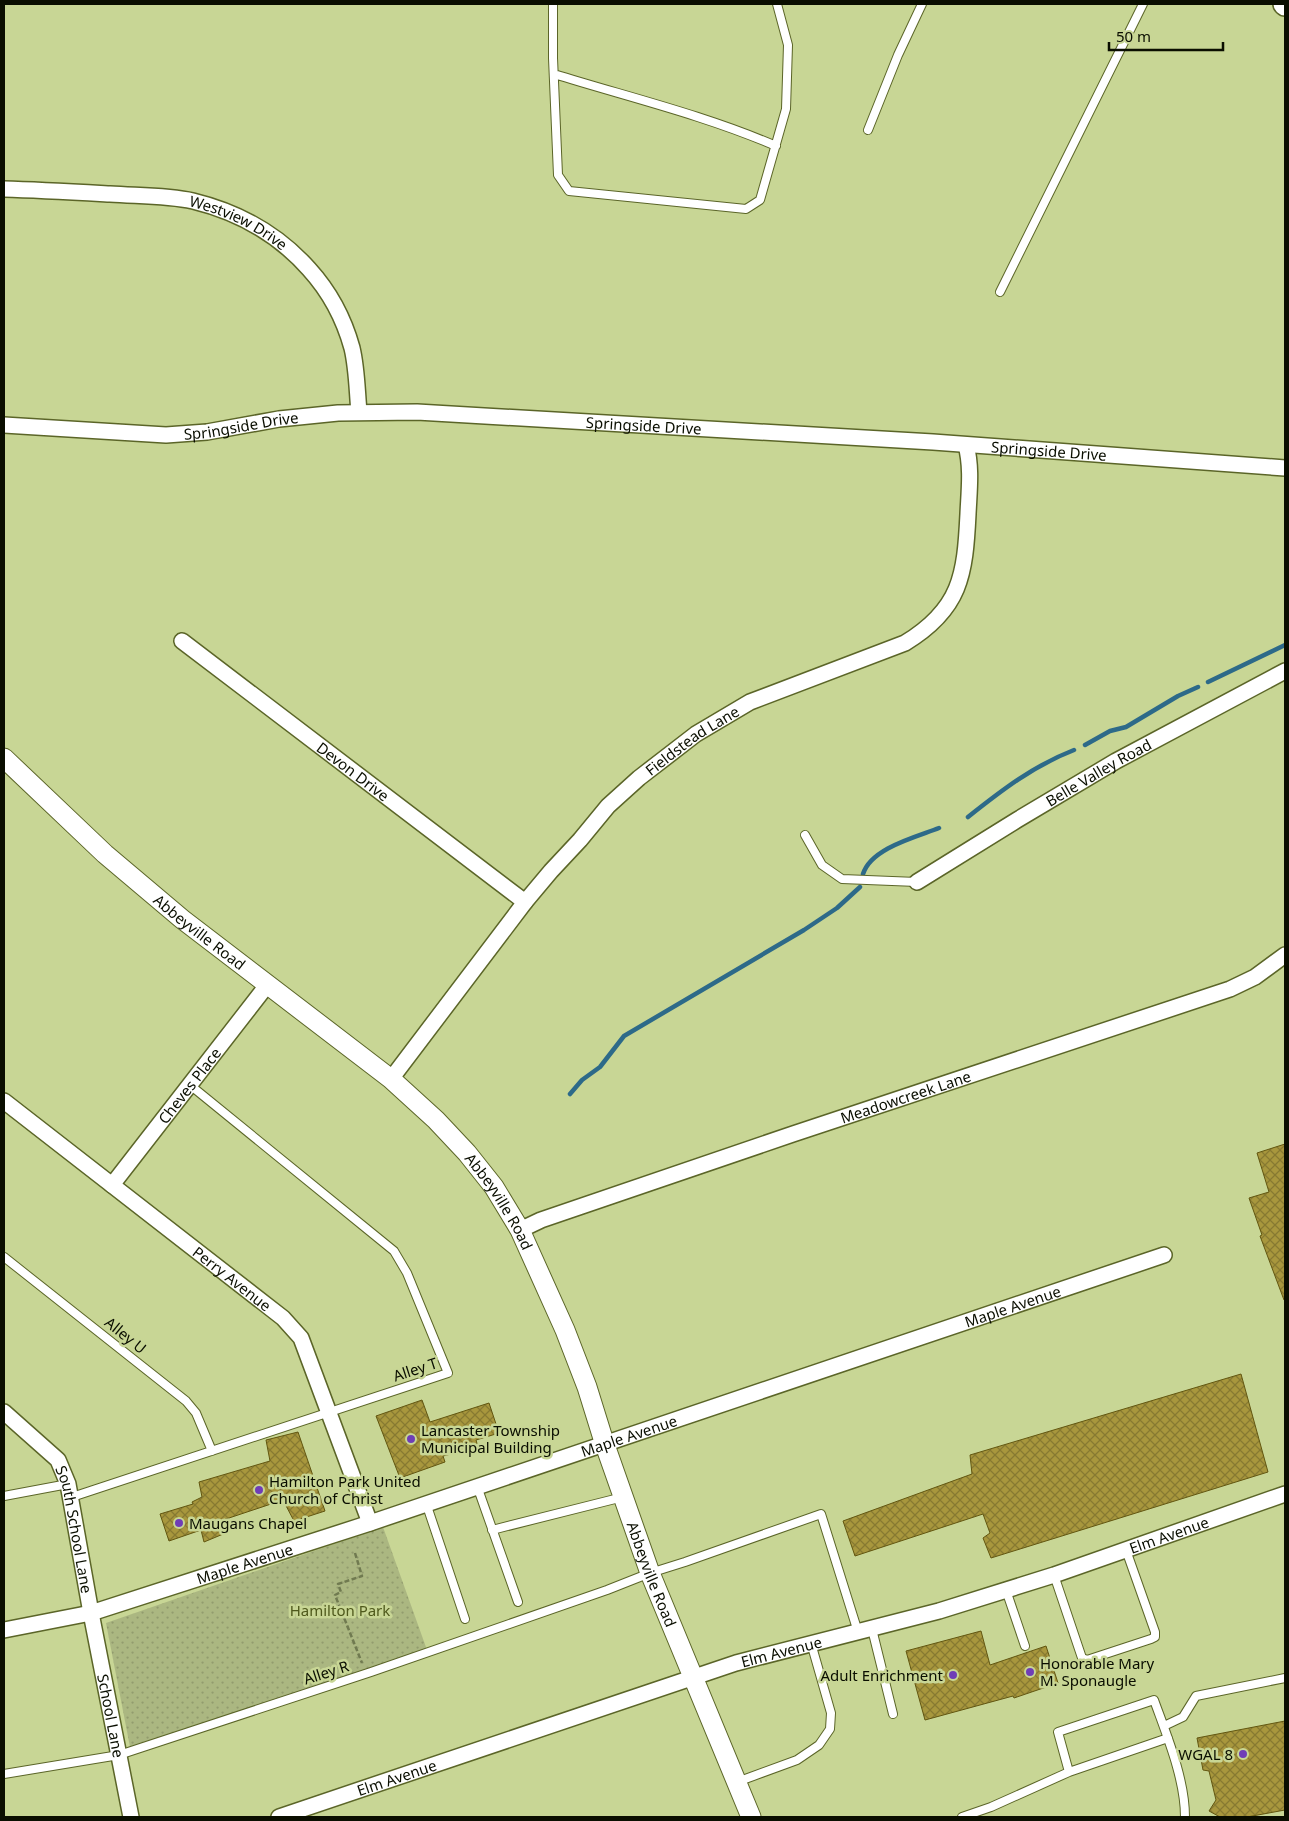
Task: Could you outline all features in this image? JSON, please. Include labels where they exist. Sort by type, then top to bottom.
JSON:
[{"type":"street","name":"Westview Drive","points":[[4,188],[154,196],[191,201],[223,209],[253,223],[296,255],[318,280],[330,298],[344,323],[351,346],[359,412]]},
{"type":"street","name":"Springside Drive","points":[[4,425],[166,435],[207,432],[279,419],[359,412],[427,412],[966,445],[1285,468]]},
{"type":"street","name":"Fieldstead Lane","points":[[391,1079],[525,902],[608,806],[639,778],[696,734],[750,702],[905,643],[936,621],[956,590],[965,562],[970,477],[966,445]]},
{"type":"street","name":"Devon Drive","points":[[182,641],[525,902]]},
{"type":"street","name":"Belle Valley Road","points":[[917,882],[1116,761],[1285,671]]},
{"type":"street","name":"Abbeyville Road","points":[[4,758],[105,854],[182,919],[391,1079],[436,1120],[467,1153],[494,1187],[520,1230],[565,1330],[587,1387],[623,1498],[650,1572],[751,1817]]},
{"type":"street","name":"Meadowcreek Lane","points":[[520,1230],[541,1220],[784,1137],[1230,990],[1255,977],[1285,955]]},
{"type":"street","name":"Cheves Place","points":[[112,1186],[268,984]]},
{"type":"street","name":"Perry Avenue","points":[[4,1101],[283,1318],[301,1338],[370,1523]]},
{"type":"street","name":"Maple Avenue","points":[[4,1630],[91,1613],[370,1523],[1164,1255]]},
{"type":"street","name":"South School Lane","points":[[4,1412],[58,1460],[70,1490],[91,1613]]},
{"type":"street","name":"Elm Avenue","points":[[279,1817],[736,1663],[938,1611],[1054,1575],[1285,1494]]},
{"type":"street","name":"School Lane","points":[[91,1613],[131,1817]]},
{"type":"lane","points":[[553,4],[558,175],[569,191],[746,209],[760,200],[786,109],[788,45],[777,4]]},
{"type":"lane","points":[[868,130],[898,56],[922,4]]},
{"type":"lane","points":[[1000,292],[1143,4]]},
{"type":"lane","points":[[554,74],[686,112],[740,130],[776,146]]},
{"type":"lane","points":[[805,835],[822,865],[842,879],[917,882]]},
{"type":"lane","name":"Alley T","points":[[4,1496],[70,1490],[212,1451],[448,1373],[407,1273],[394,1251],[190,1085]]},
{"type":"lane","name":"Alley U","points":[[4,1257],[186,1401],[196,1413],[212,1451]]},
{"type":"lane","points":[[477,1486],[518,1602]]},
{"type":"lane","points":[[492,1530],[623,1498]]},
{"type":"lane","points":[[426,1503],[465,1619]]},
{"type":"lane","name":"Alley R","points":[[4,1774],[119,1754],[380,1669],[607,1590],[650,1572],[685,1562],[821,1514],[865,1631]]},
{"type":"lane","points":[[1054,1575],[1082,1658],[1088,1660],[1151,1639],[1155,1637],[1155,1632],[1126,1550]]},
{"type":"lane","points":[[1006,1590],[1025,1646]]},
{"type":"lane","points":[[865,1631],[893,1714]]},
{"type":"lane","points":[[737,1782],[797,1760],[819,1745],[830,1729],[831,1713],[811,1643]]},
{"type":"lane","points":[[1164,1726],[1183,1717],[1196,1696],[1285,1678]]},
{"type":"lane","points":[[1069,1772],[1058,1732],[1154,1700],[1175,1761],[1185,1817]]},
{"type":"lane","points":[[962,1817],[991,1807],[1069,1772],[1168,1738]]},
{"type":"path","points":[[355,1553],[362,1576],[338,1584],[341,1592],[335,1595],[363,1666]]},
{"type":"green space","name":"Hamilton Park","points":[[383,1527],[427,1650],[130,1747],[106,1623]]},
{"type":"building","points":[[1285,1144],[1284,1300],[1260,1236],[1262,1235],[1249,1198],[1269,1192],[1257,1153]]},
{"type":"building","points":[[1241,1374],[1268,1472],[991,1558],[983,1538],[990,1533],[983,1514],[855,1556],[843,1521],[972,1474],[970,1455]]},
{"type":"building","points":[[422,1400],[430,1422],[489,1403],[499,1433],[476,1440],[478,1447],[443,1456],[445,1462],[400,1478],[376,1416]]},
{"type":"building","name":"Hamilton Park United Church of Christ","points":[[298,1432],[325,1511],[294,1521],[283,1500],[223,1520],[228,1532],[204,1542],[201,1530],[169,1541],[160,1514],[193,1504],[192,1502],[202,1497],[199,1482],[270,1461],[266,1440]]},
{"type":"building","name":"Adult Enrichment","points":[[981,1631],[990,1665],[1046,1646],[1058,1683],[1014,1698],[1013,1696],[925,1720],[906,1651]]},
{"type":"building","name":"WGAL 8","points":[[1285,1721],[1285,1810],[1247,1817],[1220,1817],[1209,1811],[1216,1800],[1209,1771],[1203,1770],[1197,1738]]},
{"type":"waterway","points":[[1208,682],[1285,645]]},
{"type":"waterway","points":[[1085,745],[1110,731],[1126,727],[1178,696],[1198,687]]},
{"type":"waterway","points":[[968,817],[1031,771],[1074,750]]},
{"type":"waterway","points":[[863,874],[868,865],[884,850],[939,828]]},
{"type":"waterway","points":[[570,1094],[582,1080],[600,1067],[624,1036],[804,930],[837,908],[860,887]]},
{"type":"place","name":"Lancaster Township Municipal Building","points":[[411,1439]]},
{"type":"place","name":"Hamilton Park United Church of Christ","points":[[259,1490]]},
{"type":"place","name":"Maugans Chapel","points":[[179,1523]]},
{"type":"place","name":"Honorable Mary M. Sponaugle","points":[[1030,1672]]},
{"type":"place","name":"Adult Enrichment","points":[[953,1675]]},
{"type":"place","name":"WGAL 8","points":[[1243,1754]]}]
